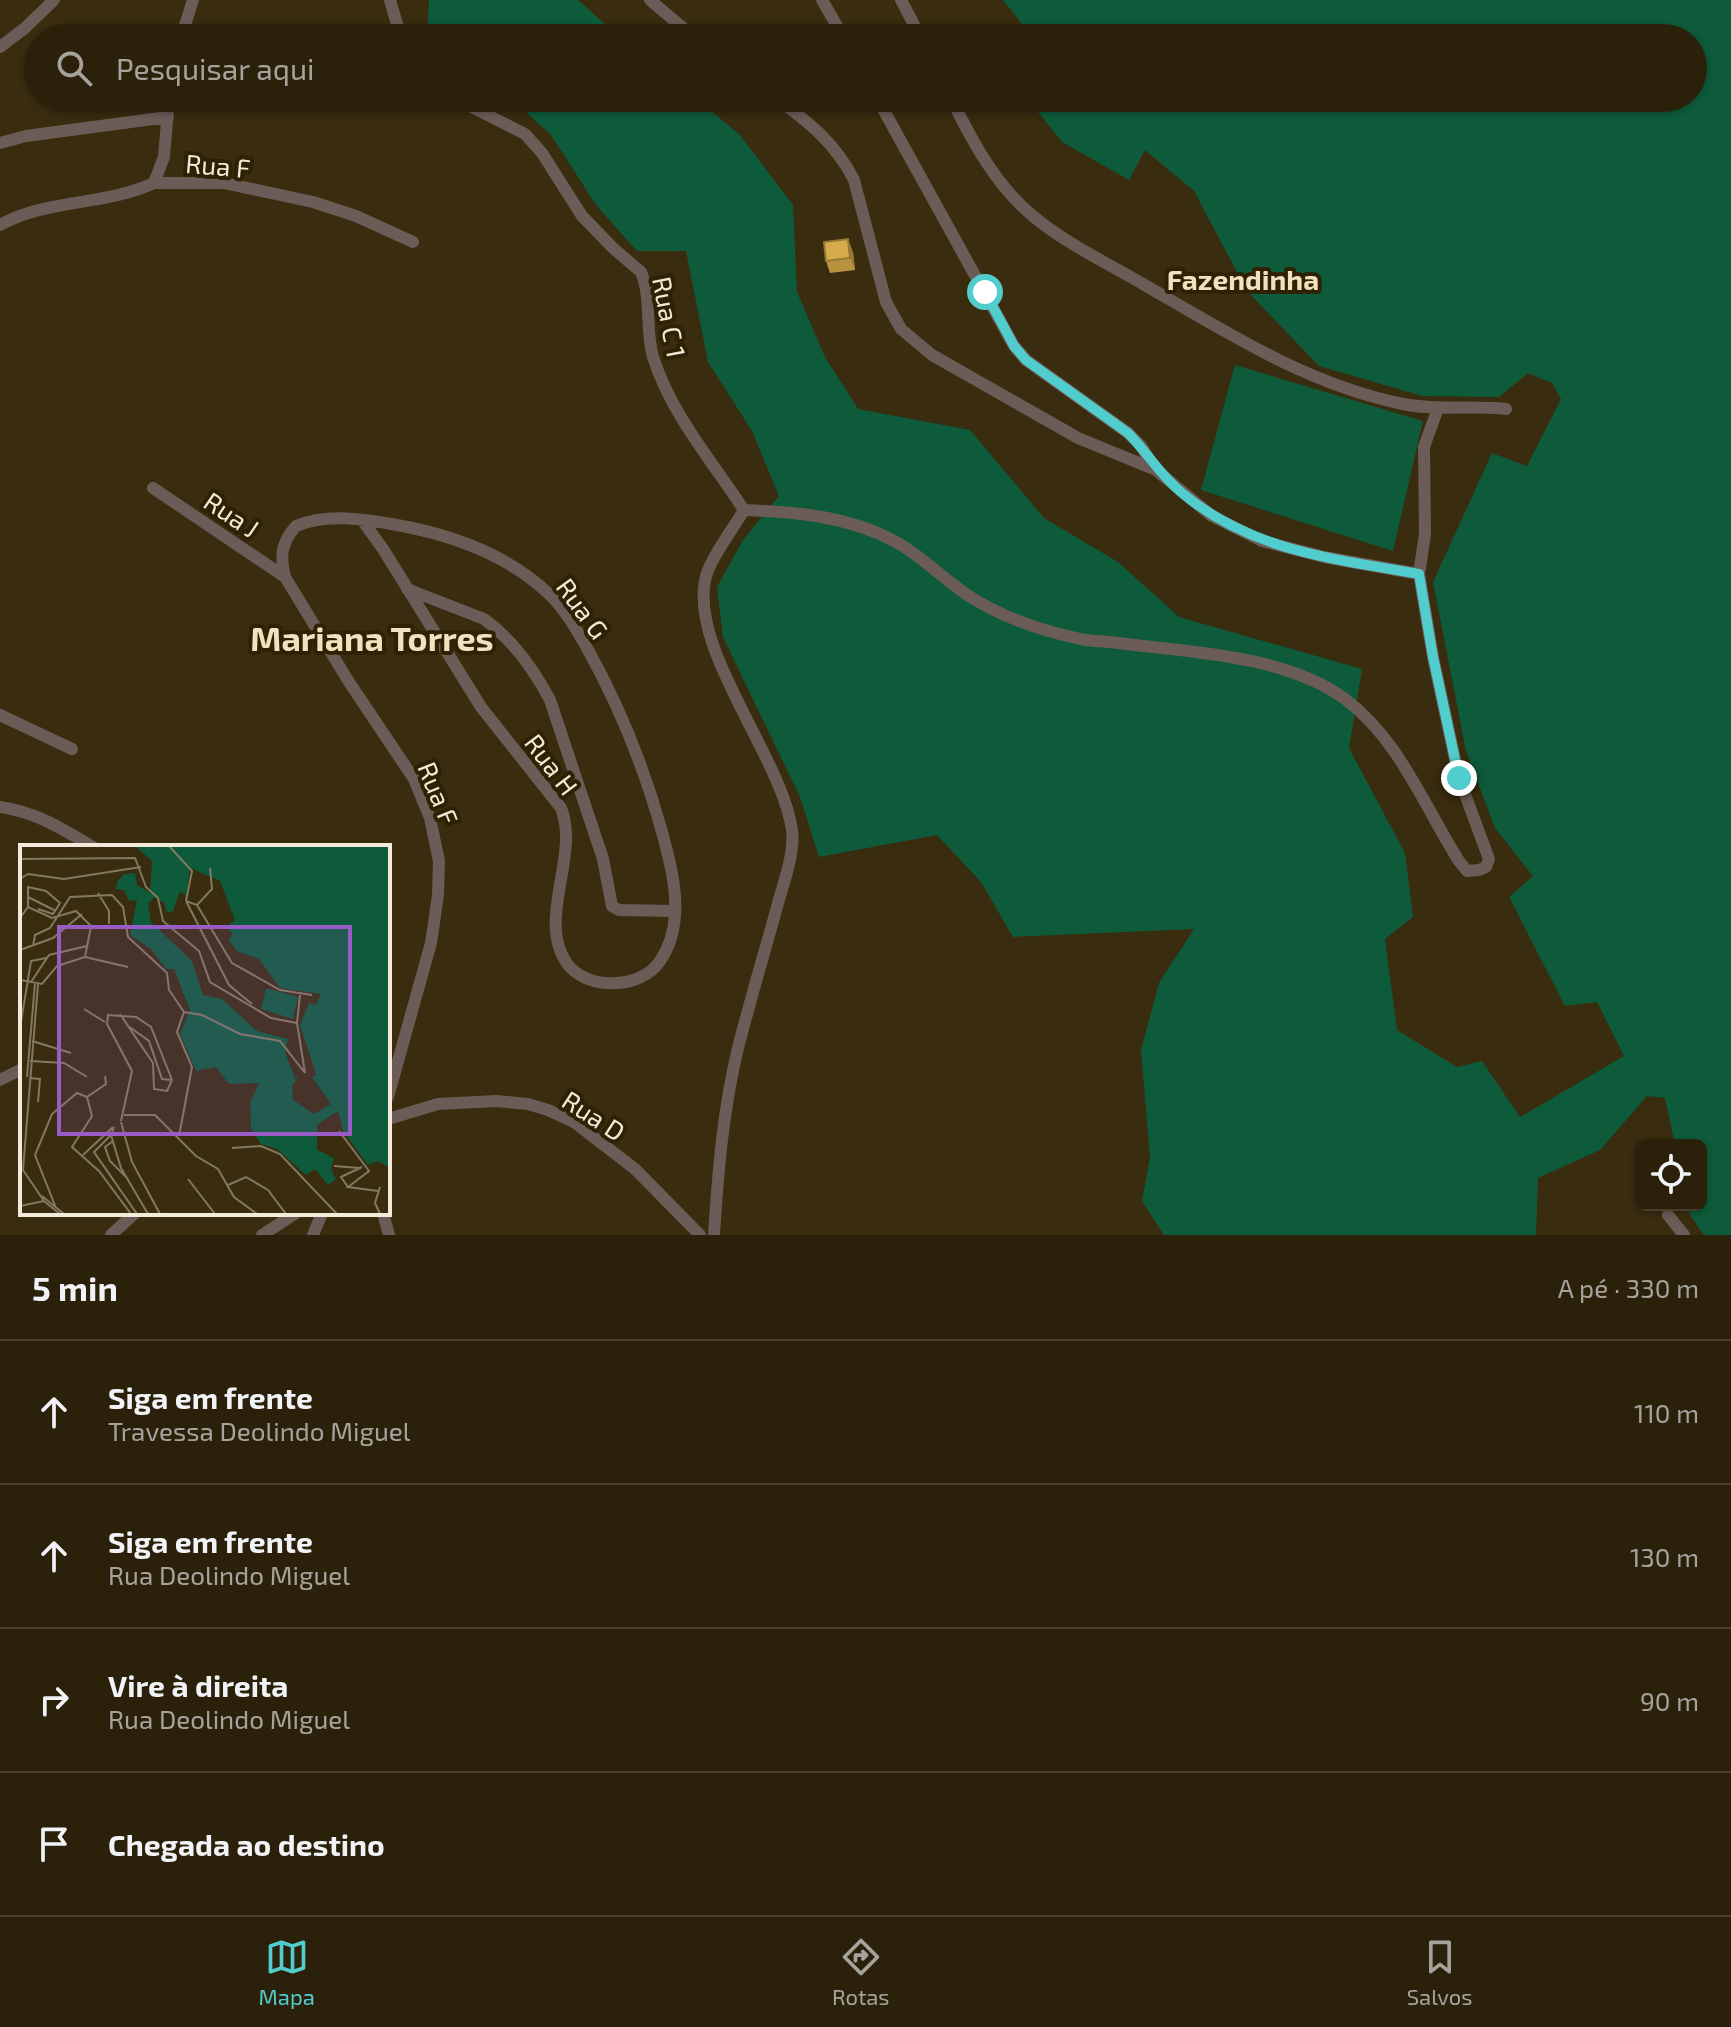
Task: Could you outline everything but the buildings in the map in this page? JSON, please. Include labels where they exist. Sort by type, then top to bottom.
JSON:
[{"type":"street","points":[[29,24],[54,0]]},
{"type":"street","points":[[185,24],[193,0]]},
{"type":"street","points":[[390,0],[397,24]]},
{"type":"street","points":[[650,0],[678,24]]},
{"type":"street","points":[[822,0],[836,24]]},
{"type":"street","points":[[901,0],[914,24]]},
{"type":"street","points":[[0,47],[24,29]]},
{"type":"street","name":"Rua F","points":[[154,183],[164,157],[168,112]]},
{"type":"street","name":"Rua C 1","points":[[482,112],[525,134],[542,153],[582,216],[641,272],[651,352],[659,375],[688,428],[744,510]]},
{"type":"street","points":[[793,112],[834,146],[845,162],[854,180],[886,302],[901,329],[932,355],[1078,438],[1156,470],[1212,516],[1262,541],[1324,557],[1419,574]]},
{"type":"street","points":[[885,112],[1014,346],[1026,360],[1128,433],[1141,446],[1156,470]]},
{"type":"street","points":[[958,112],[968,134],[1001,183],[1033,217],[1068,241],[1240,340],[1317,378],[1360,393],[1404,404],[1438,408],[1486,406],[1506,409]]},
{"type":"street","points":[[0,143],[26,136],[168,117]]},
{"type":"street","name":"Rua F","points":[[0,225],[39,210],[109,199],[154,183],[224,183],[313,202],[356,216],[413,242]]},
{"type":"street","points":[[714,1235],[728,1091],[787,871],[793,833],[786,803],[727,678],[707,624],[704,597],[707,573],[744,510],[801,512],[851,522],[897,542],[970,598],[1027,624],[1078,639],[1263,664],[1315,681],[1345,699],[1372,725],[1411,777],[1467,871],[1479,870],[1486,867],[1489,859],[1459,778],[1419,574],[1425,534],[1424,447],[1438,408]]},
{"type":"street","name":"Rua J","points":[[153,488],[285,577]]},
{"type":"street","name":"Rua G","points":[[285,577],[281,561],[282,548],[288,535],[296,526],[326,519],[362,520],[457,539],[500,558],[537,583],[560,606],[607,684],[636,746],[670,859],[675,911]]},
{"type":"street","name":"Rua H","points":[[362,520],[481,707],[561,808],[566,829],[556,942],[567,964],[587,980],[606,983],[643,976],[659,963],[672,933],[675,911]]},
{"type":"street","name":"Rua F","points":[[285,577],[349,682],[414,779],[430,818],[439,861],[431,943],[390,1090]]},
{"type":"street","points":[[407,589],[484,619],[495,627],[538,677],[550,700],[603,859],[612,906],[619,910],[675,911]]},
{"type":"street","points":[[0,715],[72,749]]},
{"type":"street","points":[[0,807],[41,817],[90,845]]},
{"type":"street","points":[[0,1080],[20,1070]]},
{"type":"street","name":"Rua D","points":[[390,1118],[438,1104],[470,1102],[528,1104],[548,1110],[574,1122],[635,1169],[700,1235]]},
{"type":"street","points":[[111,1235],[133,1215]]},
{"type":"street","points":[[262,1235],[293,1215]]},
{"type":"street","points":[[313,1235],[321,1215]]},
{"type":"street","points":[[384,1215],[389,1235]]},
{"type":"street","points":[[1668,1215],[1684,1235]]},
{"type":"green space","points":[[429,0],[578,0],[605,24],[428,24]]},
{"type":"green space","points":[[1003,0],[1731,0],[1731,1235],[1704,1235],[1690,1215],[1689,1211],[1707,1211],[1707,1139],[1674,1139],[1665,1098],[1647,1096],[1600,1150],[1538,1178],[1536,1235],[1164,1235],[1142,1201],[1150,1157],[1141,1050],[1159,983],[1194,929],[1013,937],[981,882],[937,835],[819,857],[800,797],[723,637],[717,587],[743,540],[779,496],[752,431],[708,362],[686,251],[637,251],[596,205],[551,135],[526,112],[712,112],[739,134],[793,205],[797,292],[825,357],[858,409],[970,430],[1044,518],[1118,562],[1179,617],[1362,669],[1349,748],[1405,853],[1413,917],[1385,939],[1397,1030],[1457,1067],[1482,1061],[1520,1117],[1624,1056],[1597,1002],[1565,1006],[1509,897],[1533,876],[1495,828],[1466,751],[1433,582],[1492,453],[1527,466],[1561,399],[1552,383],[1528,373],[1499,397],[1422,396],[1319,366],[1247,291],[1194,191],[1145,150],[1129,180],[1062,142],[1038,112],[1707,112],[1707,24],[1022,24]]},
{"type":"green space","points":[[1235,365],[1423,421],[1393,551],[1201,490]]},
{"type":"district","name":"Fazendinha","points":[[1243,279]]},
{"type":"district","name":"Mariana Torres","points":[[372,637]]},
{"type":"route","points":[[985,292],[1014,346],[1026,360],[1128,433],[1141,446],[1156,470],[1212,516],[1262,541],[1324,557],[1419,574],[1459,778]]}]
